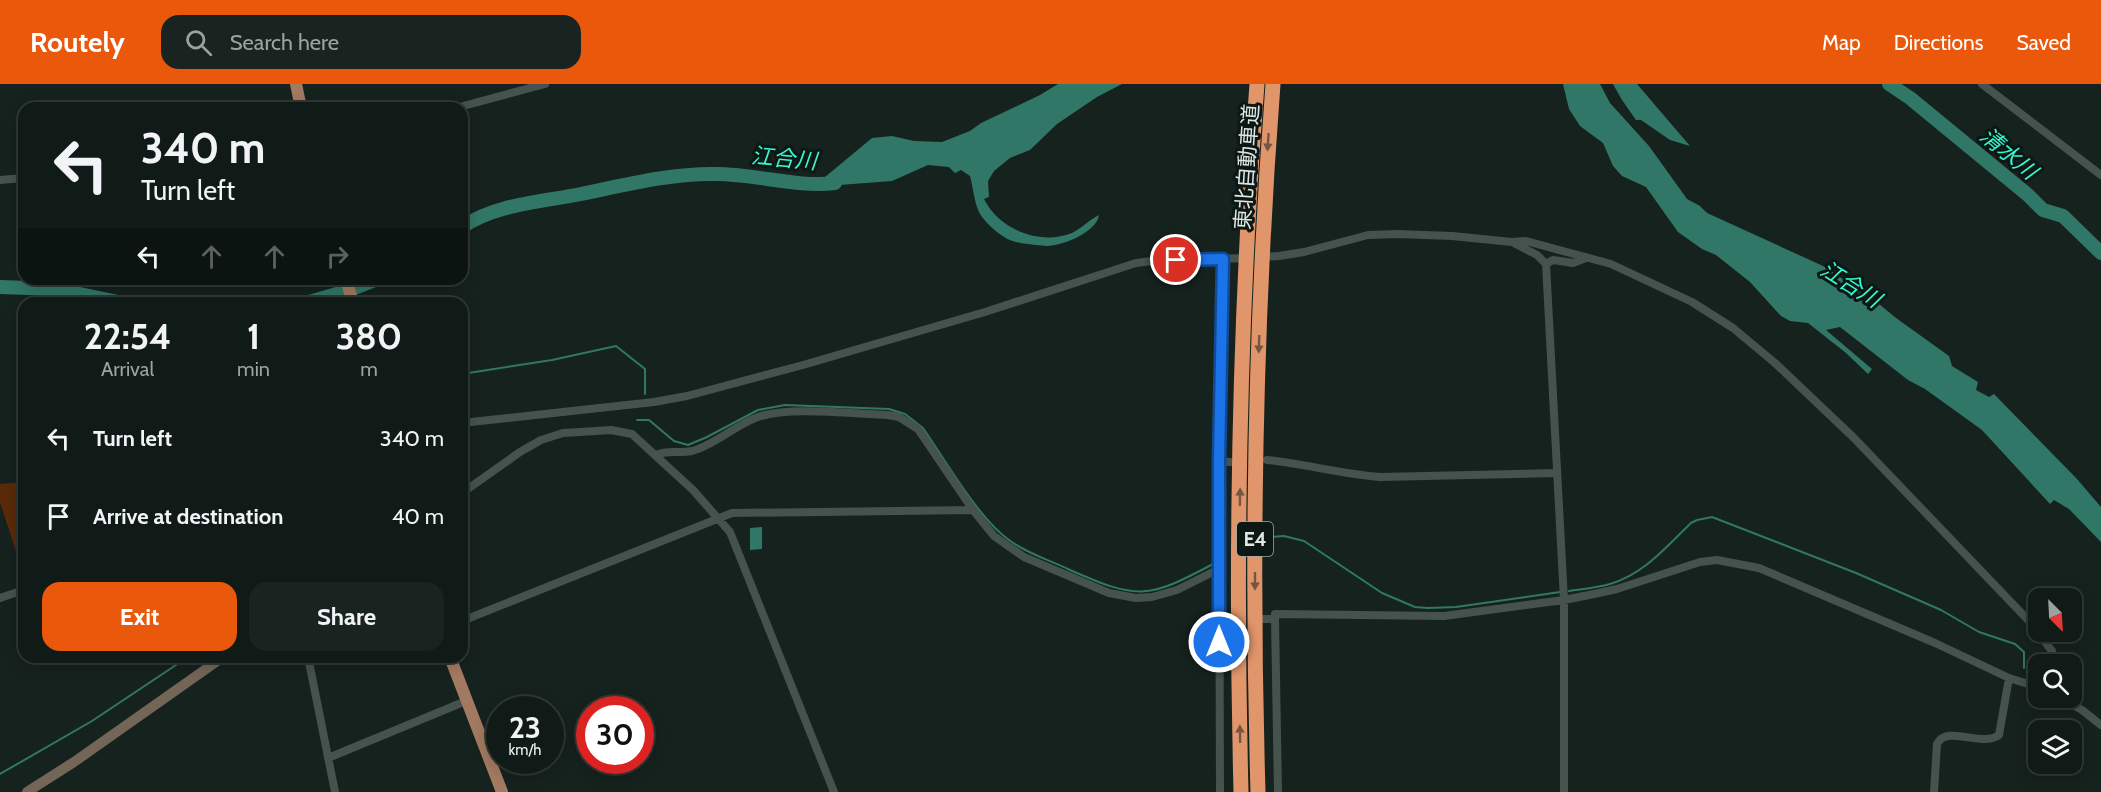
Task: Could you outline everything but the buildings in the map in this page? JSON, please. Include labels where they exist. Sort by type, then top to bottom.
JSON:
[{"type":"highway","name":"東北自動車道","points":[[1241,792],[1239,569],[1245,285],[1257,84]]},
{"type":"highway","name":"東北自動車道","points":[[1258,792],[1255,568],[1266,176],[1273,84]]},
{"type":"main road","points":[[296,84],[300,102]]},
{"type":"main road","points":[[452,663],[502,792]]},
{"type":"street","points":[[468,105],[545,84]]},
{"type":"street","points":[[1982,84],[2101,175]]},
{"type":"street","points":[[0,180],[18,178]]},
{"type":"street","points":[[468,422],[654,402],[687,396],[985,312],[1136,263],[1279,256],[1368,235],[1452,236],[1512,242],[1526,241],[1611,264],[1692,302],[1732,328],[1775,363],[1854,438],[2029,621],[2052,654]]},
{"type":"street","points":[[1512,242],[1537,255],[1546,264],[1564,600],[1564,792]]},
{"type":"street","points":[[1546,264],[1553,260],[1573,262],[1587,258]]},
{"type":"street","points":[[1220,792],[1223,621],[1219,569],[1219,461],[1223,259]]},
{"type":"street","points":[[655,455],[671,450],[690,452],[758,417],[771,413],[899,417],[918,429],[973,510],[994,536],[1024,557],[1123,597],[1152,597],[1164,594],[1219,569]]},
{"type":"street","points":[[468,489],[541,440],[563,434],[611,430],[632,434],[693,490],[730,532],[834,792]]},
{"type":"street","points":[[1267,460],[1296,463],[1358,476],[1380,477],[1557,473]]},
{"type":"street","points":[[1219,461],[1230,462]]},
{"type":"street","points":[[468,619],[718,517],[741,512],[973,510]]},
{"type":"street","points":[[1278,792],[1275,614],[1444,616],[1564,600],[1617,589],[1710,560],[1738,563],[1770,572],[1935,643],[2009,678],[2028,684]]},
{"type":"street","points":[[0,598],[18,592]]},
{"type":"street","points":[[1263,619],[1275,619]]},
{"type":"street","points":[[27,792],[74,762],[214,663]]},
{"type":"street","points":[[309,663],[335,792]]},
{"type":"street","points":[[1934,792],[1939,740],[1947,736],[1989,739],[1999,735],[2009,678]]},
{"type":"street","points":[[328,758],[466,701]]},
{"type":"street","points":[[2078,708],[2101,725]]},
{"type":"shaded area","points":[[1058,84],[1122,84],[1097,97],[1057,124],[1030,150],[1010,158],[994,171],[988,181],[989,197],[984,199],[999,219],[1021,232],[1034,236],[1059,237],[1072,233],[1099,215],[1092,227],[1070,241],[1047,246],[1006,238],[981,216],[970,176],[961,170],[955,173],[949,167],[928,165],[892,181],[813,187],[872,138],[892,136],[914,141],[942,142],[970,131],[981,123]]},
{"type":"shaded area","points":[[1563,84],[1600,84],[1610,103],[1649,146],[1687,199],[1707,213],[1823,266],[1873,299],[1949,356],[1952,366],[1978,382],[1976,390],[1989,397],[1994,394],[2077,479],[2101,507],[2101,542],[2069,509],[2054,500],[2050,504],[1982,430],[1925,389],[1908,380],[1840,327],[1826,330],[1872,369],[1868,374],[1808,323],[1790,321],[1781,316],[1750,282],[1716,255],[1702,249],[1678,232],[1646,187],[1622,176],[1613,166],[1603,143],[1580,126],[1569,109]]},
{"type":"shaded area","points":[[1613,84],[1637,84],[1690,146],[1670,140],[1641,120],[1636,120]]},
{"type":"shaded area","points":[[18,482],[18,557],[0,503],[0,484]]},
{"type":"shaded area","points":[[762,527],[762,549],[750,550],[750,528]]},
{"type":"waterway","name":"清水川","points":[[1889,84],[1910,98],[2028,195],[2043,210],[2063,216],[2101,253]]},
{"type":"waterway","name":"江合川","points":[[468,223],[489,213],[519,205],[683,175],[731,175],[807,184],[835,183]]},
{"type":"waterway","name":"江合川","points":[[326,297],[362,285]]},
{"type":"waterway","name":"江合川","points":[[0,287],[56,289],[94,297]]},
{"type":"waterway","points":[[468,373],[552,360],[616,346],[645,369],[645,394]]},
{"type":"waterway","points":[[637,420],[649,420],[674,441],[688,445],[758,410],[785,405],[889,409],[905,414],[923,428],[986,518],[1009,540],[1031,553],[1094,580],[1129,591],[1159,589],[1215,563]]},
{"type":"waterway","points":[[1569,591],[1610,584],[1633,574],[1654,559],[1691,523],[1712,517],[1856,573],[1941,610],[1979,632],[2015,644],[2024,652],[2024,668]]},
{"type":"waterway","points":[[1270,537],[1284,536],[1304,541],[1382,593],[1415,607],[1456,607],[1560,592]]},
{"type":"waterway","points":[[0,774],[92,721],[179,663]]},
{"type":"route","points":[[1176,260],[1223,259],[1219,461],[1219,642]]}]
